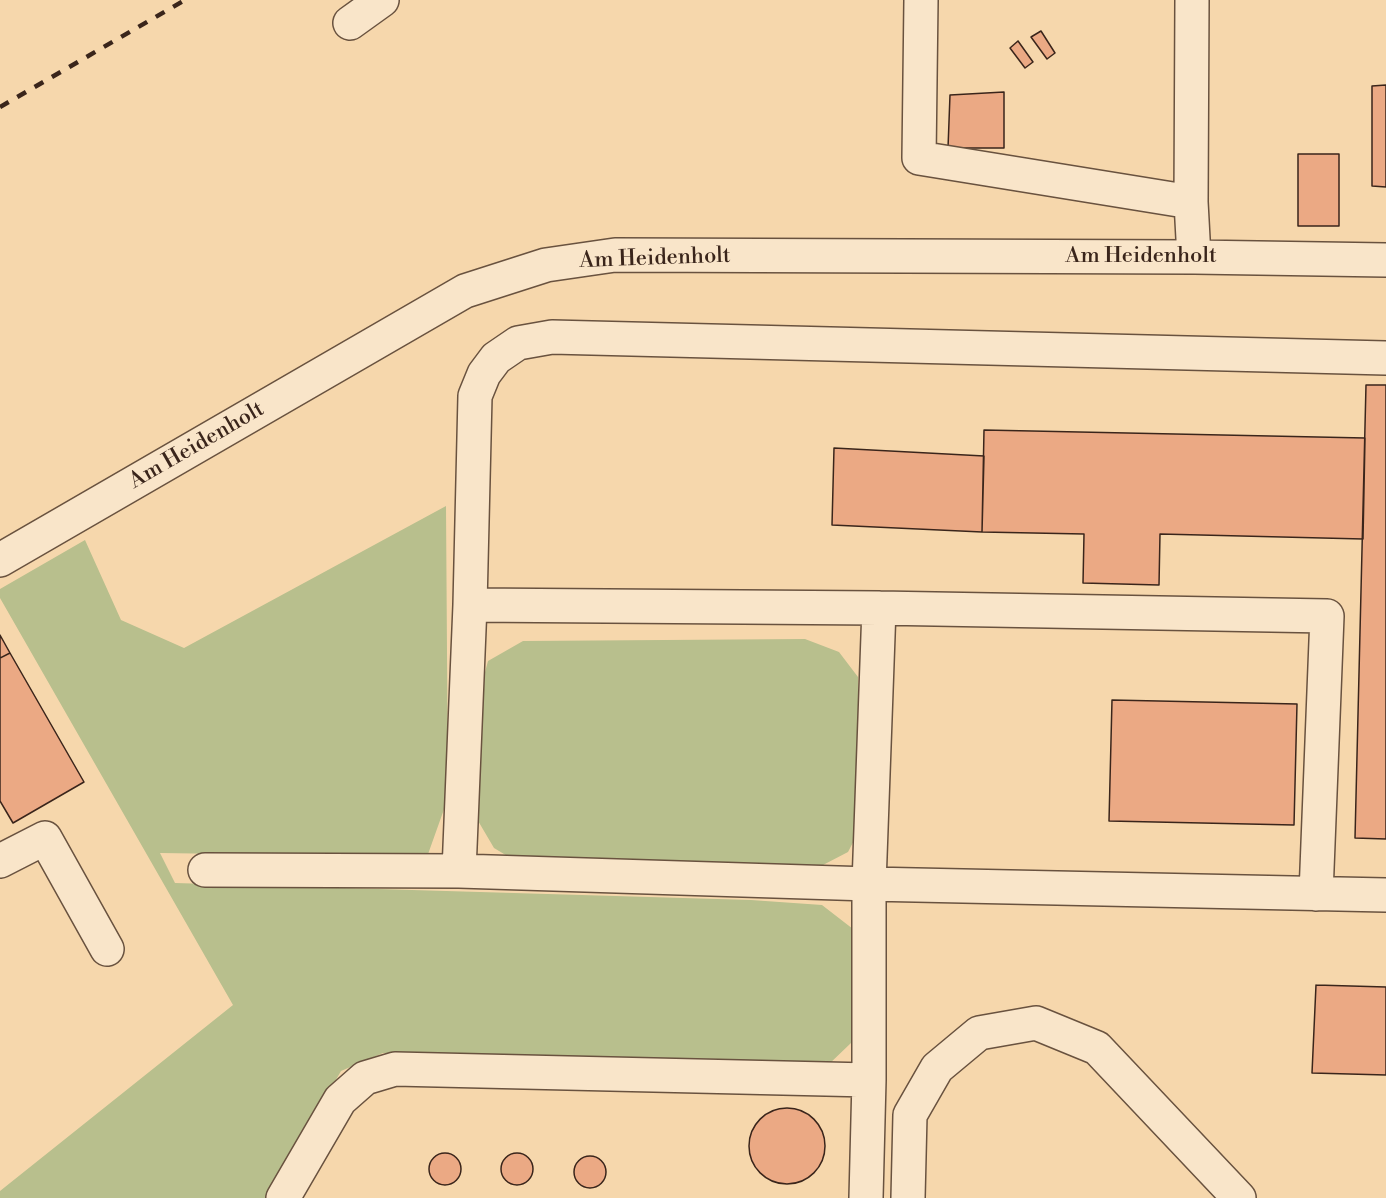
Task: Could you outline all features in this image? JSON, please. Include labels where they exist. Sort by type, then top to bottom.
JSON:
[{"type":"street","points":[[350,23],[382,0]]},
{"type":"street","points":[[921,0],[919,158],[1191,202]]},
{"type":"street","points":[[1192,0],[1191,202],[1194,257]]},
{"type":"street","name":"Am Heidenholt","points":[[0,560],[465,291],[546,265],[615,255],[1386,260]]},
{"type":"street","points":[[459,871],[470,605],[475,396],[484,374],[496,358],[518,343],[552,337],[1386,358]]},
{"type":"street","points":[[470,605],[879,608],[1327,616],[1316,894]]},
{"type":"street","points":[[866,1198],[869,1080],[869,884],[879,608]]},
{"type":"street","points":[[0,861],[45,838],[107,949]]},
{"type":"street","points":[[205,870],[459,871],[869,884],[1386,895]]},
{"type":"street","points":[[908,1198],[910,1115],[937,1068],[979,1033],[1036,1023],[1097,1048],[1239,1198]]},
{"type":"street","points":[[283,1198],[340,1100],[365,1078],[395,1069],[869,1080]]},
{"type":"green space","points":[[446,506],[448,798],[427,857],[160,853],[175,883],[751,900],[822,905],[853,929],[851,1043],[827,1066],[383,1053],[341,1071],[268,1198],[0,1198],[0,1191],[233,1005],[0,598],[0,589],[85,540],[121,620],[184,648]]},
{"type":"green space","points":[[805,639],[839,652],[858,677],[862,825],[848,852],[823,865],[519,863],[494,848],[474,814],[481,687],[488,661],[523,641]]},
{"type":"building","points":[[1041,31],[1055,53],[1047,59],[1031,37]]},
{"type":"building","points":[[1018,41],[1033,62],[1025,68],[1010,48]]},
{"type":"building","points":[[1386,85],[1386,187],[1372,186],[1372,86]]},
{"type":"building","points":[[1004,92],[1004,148],[948,148],[950,95]]},
{"type":"building","points":[[1298,154],[1339,154],[1339,226],[1298,226]]},
{"type":"building","points":[[1366,385],[1386,385],[1386,839],[1355,838]]},
{"type":"building","points":[[984,430],[1365,438],[1363,539],[1160,534],[1159,585],[1083,583],[1084,534],[982,532]]},
{"type":"building","points":[[834,448],[984,456],[982,532],[832,525]]},
{"type":"building","points":[[0,635],[10,653],[0,658]]},
{"type":"building","points":[[10,653],[84,782],[13,823],[0,801],[0,658]]},
{"type":"building","points":[[1112,700],[1297,704],[1294,825],[1109,821]]},
{"type":"building","points":[[1316,985],[1386,987],[1386,1075],[1312,1073]]},
{"type":"building","points":[[787,1108],[802,1111],[814,1119],[822,1131],[825,1146],[822,1161],[814,1173],[802,1181],[787,1184],[772,1181],[760,1173],[752,1161],[749,1146],[752,1131],[760,1119],[772,1111]]},
{"type":"building","points":[[445,1153],[456,1158],[461,1169],[456,1180],[445,1185],[434,1180],[429,1169],[434,1158]]},
{"type":"building","points":[[517,1153],[528,1158],[533,1169],[528,1180],[517,1185],[506,1180],[501,1169],[506,1158]]},
{"type":"building","points":[[590,1156],[601,1161],[606,1172],[601,1183],[590,1188],[579,1183],[574,1172],[579,1161]]},
{"type":"railway","points":[[0,107],[185,0]]}]
